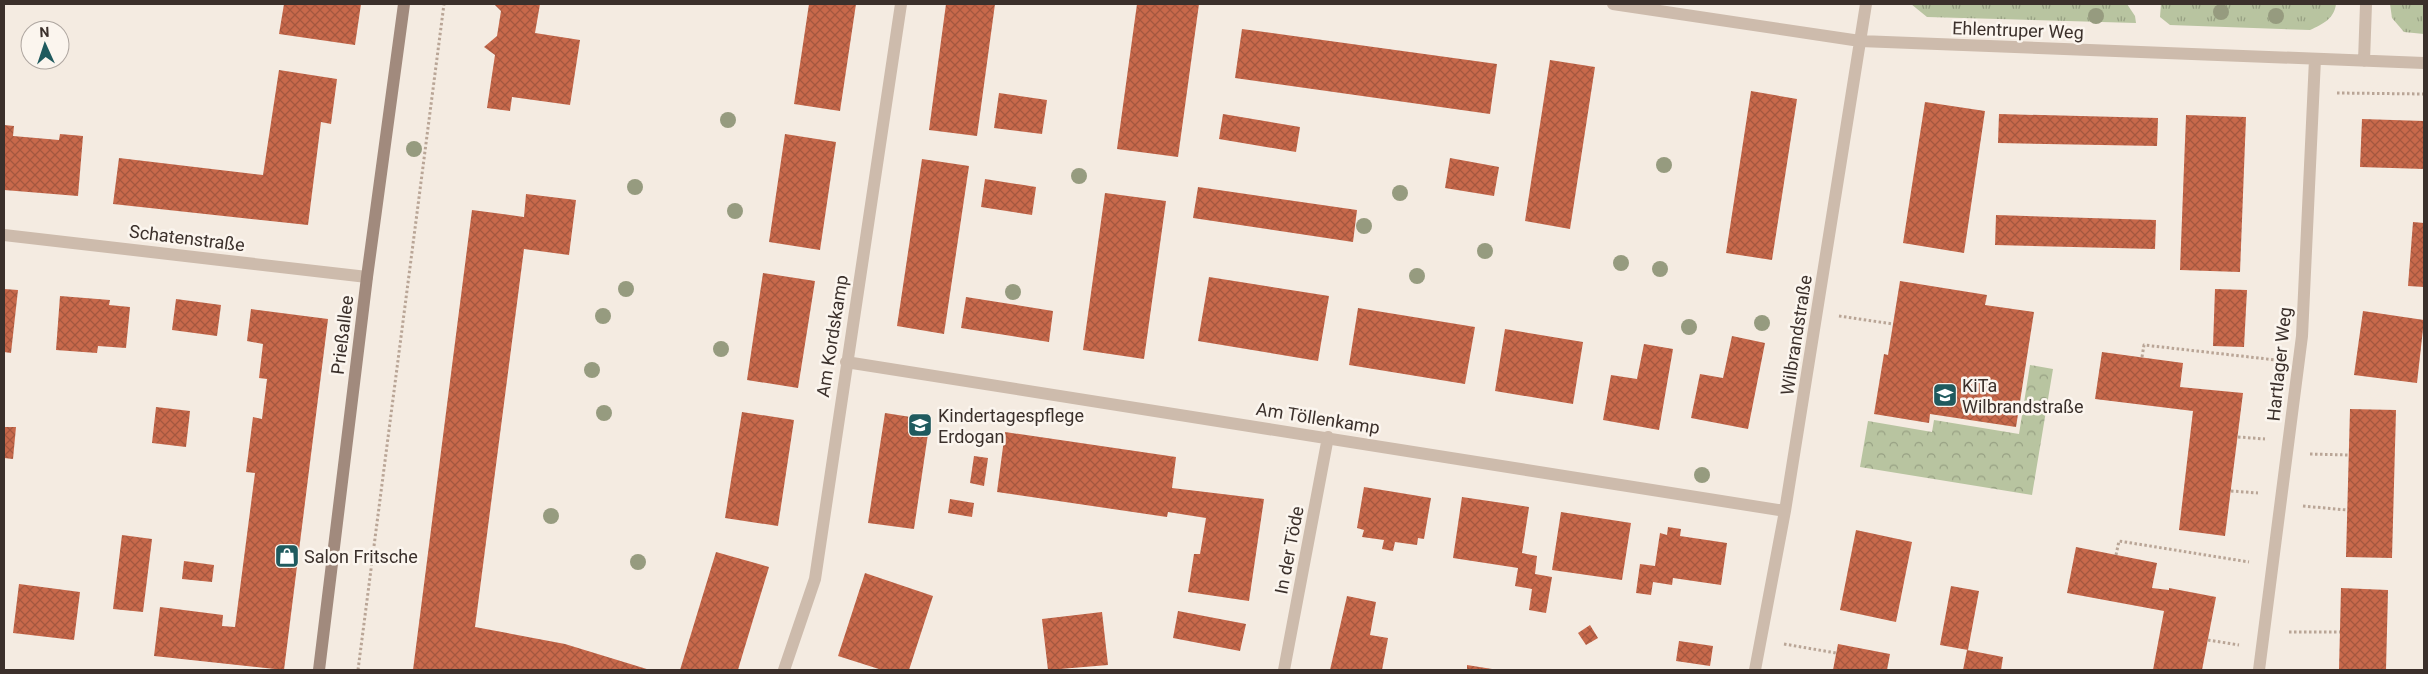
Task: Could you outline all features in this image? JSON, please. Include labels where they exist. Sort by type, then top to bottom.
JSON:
[{"type":"street","name":"Prießallee","points":[[318,670],[367,277],[404,4]]},
{"type":"street","name":"Am Kordskamp","points":[[784,670],[815,579],[901,4]]},
{"type":"street","name":"Ehlentruper Weg","points":[[1613,4],[1860,41],[2424,64]]},
{"type":"street","name":"Wilbrandstraße","points":[[1755,670],[1785,511],[1866,4]]},
{"type":"street","points":[[2364,62],[2366,4]]},
{"type":"street","name":"Hartlager Weg","points":[[2258,670],[2302,336],[2315,59]]},
{"type":"street","name":"Schatenstraße","points":[[4,235],[367,277]]},
{"type":"street","name":"Am Töllenkamp","points":[[846,362],[1785,511]]},
{"type":"street","name":"In der Töde","points":[[1284,670],[1328,437]]},
{"type":"path","points":[[358,670],[444,4]]},
{"type":"path","points":[[2313,92],[2424,94]]},
{"type":"path","points":[[1817,313],[1893,324]]},
{"type":"path","points":[[2142,357],[2144,345],[2299,362]]},
{"type":"path","points":[[2287,453],[2348,455]]},
{"type":"path","points":[[2280,505],[2347,510]]},
{"type":"path","points":[[2116,555],[2119,541],[2272,565]]},
{"type":"path","points":[[2263,632],[2340,632]]},
{"type":"path","points":[[1761,640],[1836,653]]},
{"type":"path","points":[[2208,640],[2262,649]]},
{"type":"green space","points":[[1911,4],[2127,4],[2135,16],[2136,23],[1927,17]]},
{"type":"green space","points":[[2161,4],[2336,4],[2330,17],[2310,30],[2170,25],[2160,17]]},
{"type":"green space","points":[[2390,4],[2424,4],[2424,34],[2404,32],[2392,18]]},
{"type":"green space","points":[[2030,365],[2053,369],[2032,495],[1860,467],[1868,421],[1932,432],[1934,420],[2019,434]]},
{"type":"building","points":[[284,4],[361,4],[355,45],[279,34]]},
{"type":"building","points":[[494,4],[540,4],[535,33],[580,40],[570,105],[512,97],[510,111],[487,108],[495,55],[484,47],[497,36],[501,11]]},
{"type":"building","points":[[809,4],[856,4],[840,111],[794,104]]},
{"type":"building","points":[[946,4],[995,4],[977,136],[929,130]]},
{"type":"building","points":[[1137,4],[1199,4],[1178,157],[1117,149]]},
{"type":"building","points":[[1242,29],[1497,64],[1490,114],[1235,78]]},
{"type":"building","points":[[1550,60],[1595,67],[1570,229],[1525,221]]},
{"type":"building","points":[[279,70],[337,79],[331,124],[321,122],[308,225],[113,204],[119,158],[263,175]]},
{"type":"building","points":[[1751,91],[1797,99],[1772,260],[1726,253]]},
{"type":"building","points":[[999,93],[1047,100],[1042,134],[994,128]]},
{"type":"building","points":[[1925,102],[1985,111],[1964,253],[1903,243]]},
{"type":"building","points":[[1223,114],[1300,127],[1296,152],[1219,139]]},
{"type":"building","points":[[1999,114],[2158,118],[2157,146],[1998,143]]},
{"type":"building","points":[[2186,115],[2246,117],[2240,272],[2180,270]]},
{"type":"building","points":[[2362,119],[2424,121],[2424,169],[2360,167]]},
{"type":"building","points":[[4,125],[14,126],[13,136],[59,140],[60,134],[83,136],[78,196],[4,190]]},
{"type":"building","points":[[785,134],[836,142],[820,250],[769,242]]},
{"type":"building","points":[[1450,158],[1499,167],[1494,196],[1445,188]]},
{"type":"building","points":[[922,159],[969,166],[944,334],[897,326]]},
{"type":"building","points":[[985,179],[1036,187],[1032,215],[981,207]]},
{"type":"building","points":[[1198,187],[1357,210],[1353,242],[1193,218]]},
{"type":"building","points":[[1105,193],[1166,201],[1144,359],[1083,350]]},
{"type":"building","points":[[526,194],[576,200],[569,255],[524,249],[475,627],[565,644],[650,670],[413,670],[472,210],[524,217]]},
{"type":"building","points":[[1996,215],[2156,220],[2155,249],[1995,245]]},
{"type":"building","points":[[2413,222],[2424,223],[2424,287],[2408,286]]},
{"type":"building","points":[[763,273],[815,281],[798,388],[747,380]]},
{"type":"building","points":[[1209,277],[1329,296],[1318,361],[1198,341]]},
{"type":"building","points":[[1900,281],[1987,295],[1985,305],[2034,312],[2016,427],[1930,414],[1929,423],[1874,414],[1884,354],[1888,355]]},
{"type":"building","points":[[4,289],[18,290],[11,353],[4,352]]},
{"type":"building","points":[[2215,289],[2247,290],[2244,347],[2213,346]]},
{"type":"building","points":[[60,296],[110,300],[109,305],[130,307],[126,348],[98,346],[97,353],[56,350]]},
{"type":"building","points":[[966,297],[1053,311],[1049,342],[961,328]]},
{"type":"building","points":[[176,299],[221,305],[217,336],[172,330]]},
{"type":"building","points":[[1358,308],[1475,327],[1465,384],[1349,365]]},
{"type":"building","points":[[251,309],[328,319],[284,670],[154,656],[160,607],[223,615],[222,626],[235,627],[255,473],[246,472],[253,417],[262,419],[267,379],[259,378],[263,344],[247,341]]},
{"type":"building","points":[[2363,311],[2424,320],[2417,383],[2354,375]]},
{"type":"building","points":[[1505,329],[1583,342],[1573,404],[1495,391]]},
{"type":"building","points":[[1732,336],[1765,343],[1748,429],[1691,418],[1700,374],[1723,378]]},
{"type":"building","points":[[1644,344],[1673,349],[1659,430],[1603,420],[1611,375],[1637,379]]},
{"type":"building","points":[[2102,352],[2183,363],[2180,387],[2243,393],[2225,536],[2179,530],[2193,411],[2095,399]]},
{"type":"building","points":[[156,407],[190,411],[186,447],[152,443]]},
{"type":"building","points":[[2350,409],[2396,410],[2392,558],[2346,557]]},
{"type":"building","points":[[742,412],[794,420],[778,526],[725,518]]},
{"type":"building","points":[[885,413],[930,420],[914,529],[868,523]]},
{"type":"building","points":[[4,427],[16,427],[13,459],[4,458]]},
{"type":"building","points":[[1005,432],[1176,457],[1172,488],[1264,499],[1249,601],[1188,592],[1194,554],[1200,554],[1206,518],[1168,512],[1167,517],[997,492]]},
{"type":"building","points":[[974,456],[988,458],[984,486],[970,483]]},
{"type":"building","points":[[1364,487],[1431,498],[1424,539],[1418,538],[1417,545],[1395,542],[1393,551],[1382,549],[1384,540],[1362,537],[1364,530],[1357,528]]},
{"type":"building","points":[[1462,497],[1529,507],[1522,553],[1537,556],[1535,574],[1552,577],[1546,613],[1529,610],[1532,589],[1515,586],[1518,568],[1453,558]]},
{"type":"building","points":[[950,499],[974,503],[972,517],[948,513]]},
{"type":"building","points":[[1561,512],[1631,523],[1622,580],[1552,570]]},
{"type":"building","points":[[1668,527],[1681,529],[1680,536],[1727,543],[1721,585],[1673,578],[1672,585],[1653,582],[1651,595],[1636,593],[1640,564],[1655,566],[1660,533],[1667,535]]},
{"type":"building","points":[[1856,530],[1912,542],[1896,622],[1840,610]]},
{"type":"building","points":[[122,535],[152,539],[143,612],[113,609]]},
{"type":"building","points":[[2076,547],[2157,563],[2152,588],[2169,590],[2169,588],[2216,597],[2202,670],[2153,670],[2164,611],[2067,593]]},
{"type":"building","points":[[716,552],[769,567],[738,670],[680,670]]},
{"type":"building","points":[[184,561],[214,565],[212,582],[182,579]]},
{"type":"building","points":[[865,573],[933,596],[909,670],[882,670],[838,656]]},
{"type":"building","points":[[19,584],[80,592],[74,640],[13,633]]},
{"type":"building","points":[[1951,586],[1979,591],[1968,650],[1940,645]]},
{"type":"building","points":[[2341,588],[2388,590],[2386,670],[2339,670]]},
{"type":"building","points":[[1347,596],[1376,602],[1370,635],[1388,638],[1382,670],[1330,670]]},
{"type":"building","points":[[1178,611],[1246,624],[1240,651],[1173,638]]},
{"type":"building","points":[[1102,612],[1108,665],[1048,670],[1042,619]]},
{"type":"building","points":[[1590,625],[1598,638],[1586,645],[1578,633]]},
{"type":"building","points":[[1679,641],[1713,646],[1710,666],[1676,661]]},
{"type":"building","points":[[1838,644],[1890,654],[1887,670],[1833,670]]},
{"type":"building","points":[[1967,650],[2003,657],[2001,670],[1963,670]]},
{"type":"building","points":[[1467,665],[1492,669],[1492,670],[1467,670]]},
{"type":"place","name":"KiTa Wilbrandstraße","points":[[1945,395]]},
{"type":"place","name":"Kindertagespflege Erdogan","points":[[920,425]]},
{"type":"place","name":"Salon Fritsche","points":[[287,556]]}]
